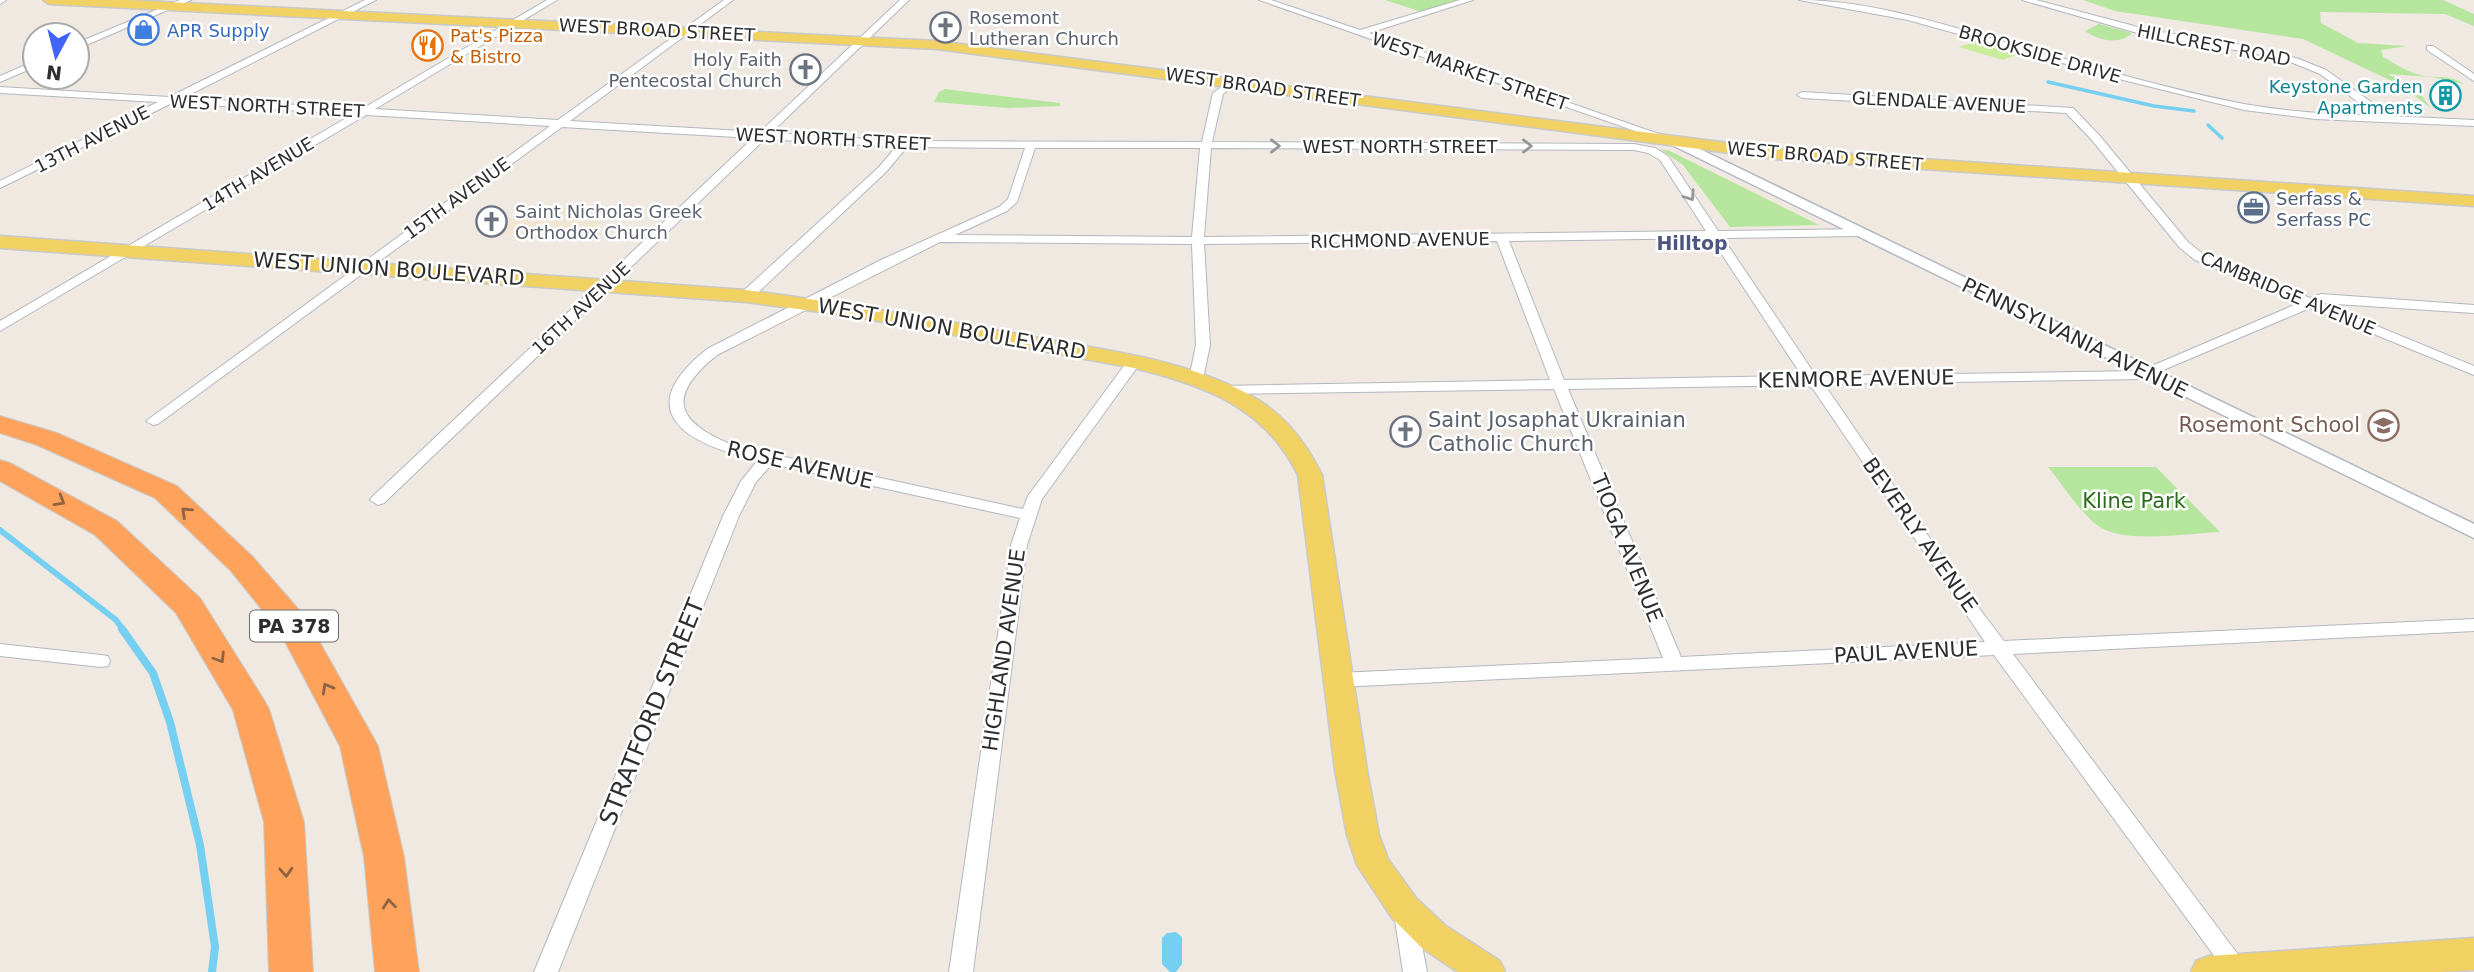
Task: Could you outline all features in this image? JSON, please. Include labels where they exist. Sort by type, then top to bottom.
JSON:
[{"type":"highway","name":"PA 378","points":[[0,424],[47,439],[166,492],[242,564],[293,625],[359,746],[384,857],[397,972]]},
{"type":"highway","points":[[0,469],[106,528],[188,606],[251,709],[284,822],[291,972]]},
{"type":"main road","name":"WEST BROAD STREET","points":[[49,0],[957,47],[1775,154],[2474,201]]},
{"type":"main road","name":"WEST UNION BOULEVARD","points":[[0,242],[606,285],[810,303],[1134,362],[1196,379],[1222,390],[1278,425],[1305,461],[1313,489],[1363,835],[1374,864],[1404,908],[1434,937],[1487,972]]},
{"type":"main road","points":[[2229,971],[2474,954]]},
{"type":"street","points":[[91,41],[187,0]]},
{"type":"street","name":"13TH AVENUE","points":[[0,185],[372,0]]},
{"type":"street","name":"14TH AVENUE","points":[[0,327],[553,0]]},
{"type":"street","name":"15TH AVENUE","points":[[153,421],[729,0]]},
{"type":"street","name":"16TH AVENUE","points":[[378,500],[905,0]]},
{"type":"street","name":"WEST MARKET STREET","points":[[1263,0],[1676,142]]},
{"type":"street","points":[[1360,33],[1469,0]]},
{"type":"street","name":"BROOKSIDE DRIVE","points":[[1803,0],[1909,18],[2126,78],[2276,112],[2388,119]]},
{"type":"street","name":"HILLCREST ROAD","points":[[2026,0],[2148,33],[2248,49],[2296,61],[2323,72],[2388,119]]},
{"type":"street","points":[[2430,48],[2473,77]]},
{"type":"street","points":[[0,79],[21,70]]},
{"type":"street","points":[[1196,379],[1203,345],[1199,241],[1206,146],[1218,93],[1231,83]]},
{"type":"street","name":"WEST NORTH STREET","points":[[0,90],[904,144],[1634,147],[1651,150],[1664,158]]},
{"type":"street","name":"GLENDALE AVENUE","points":[[1802,95],[2063,109],[2074,113]]},
{"type":"street","name":"CAMBRIDGE AVENUE","points":[[2074,113],[2189,250],[2209,262],[2474,371]]},
{"type":"street","points":[[1582,129],[1599,125],[1600,115]]},
{"type":"street","points":[[2388,119],[2474,123]]},
{"type":"street","name":"PENNSYLVANIA AVENUE","points":[[1676,142],[2474,533]]},
{"type":"street","points":[[746,296],[881,170],[904,144]]},
{"type":"street","name":"ROSE AVENUE","points":[[1028,515],[730,450],[695,434],[683,424],[676,412],[675,392],[690,369],[712,352],[887,262],[973,225],[1010,203],[1031,145]]},
{"type":"street","name":"BEVERLY AVENUE","points":[[1664,158],[1812,381],[1818,386],[1960,596],[2229,971]]},
{"type":"street","name":"RICHMOND AVENUE","points":[[941,239],[1199,241],[1859,232]]},
{"type":"street","name":"TIOGA AVENUE","points":[[1502,238],[1675,664]]},
{"type":"street","name":"KENMORE AVENUE","points":[[1222,390],[2148,373],[2320,298],[2474,309]]},
{"type":"street","name":"HIGHLAND AVENUE","points":[[961,972],[1000,669],[1019,545],[1034,499],[1134,362]]},
{"type":"street","name":"STRATFORD STREET","points":[[546,972],[731,516],[749,481],[768,458]]},
{"type":"street","name":"PAUL AVENUE","points":[[1339,680],[2474,625]]},
{"type":"street","points":[[0,650],[101,662]]},
{"type":"street","points":[[1404,908],[1415,972]]},
{"type":"shaded area","points":[[562,207],[615,211],[582,239],[494,233],[512,218],[545,219]]},
{"type":"green space","points":[[1385,0],[1461,0],[1422,12]]},
{"type":"green space","points":[[2083,0],[2443,0],[2474,14],[2474,26],[2445,14],[2320,12],[2321,23],[2358,43],[2407,46],[2381,50],[2383,57],[2405,70],[2420,75],[2453,79],[2464,84],[2432,77],[2388,74],[2418,91],[2431,108],[2400,85],[2303,39],[2115,11]]},
{"type":"green space","points":[[2099,24],[2132,33],[2122,39],[2109,40],[2085,31]]},
{"type":"green space","points":[[1977,41],[2019,54],[2003,60],[1959,47]]},
{"type":"green space","points":[[945,89],[1060,103],[1060,106],[1008,108],[934,102],[939,92]]},
{"type":"green space","points":[[1660,149],[1670,151],[1819,225],[1730,227],[1683,165]]},
{"type":"green space","name":"Kline Park","points":[[2048,467],[2156,467],[2220,532],[2138,536],[2108,531],[2083,512]]},
{"type":"water","points":[[1176,932],[1182,937],[1182,964],[1176,972],[1170,972],[1162,964],[1162,938],[1167,933]]},
{"type":"waterway","points":[[2048,82],[2154,106],[2194,111]]},
{"type":"waterway","points":[[2208,125],[2222,138]]},
{"type":"waterway","points":[[0,530],[116,620],[124,631]]},
{"type":"waterway","points":[[122,629],[153,673],[170,722],[200,845],[215,947],[212,972]]},
{"type":"place","name":"Rosemont Lutheran Church","points":[[946,27]]},
{"type":"place","name":"APR Supply","points":[[144,30]]},
{"type":"place","name":"Pat's Pizza & Bistro","points":[[427,45]]},
{"type":"place","name":"Holy Faith Pentecostal Church","points":[[805,69]]},
{"type":"place","name":"Keystone Garden Apartments","points":[[2446,96]]},
{"type":"place","name":"Serfass & Serfass PC","points":[[2253,208]]},
{"type":"place","name":"Saint Nicholas Greek Orthodox Church","points":[[492,221]]},
{"type":"place","name":"Rosemont School","points":[[2383,425]]},
{"type":"place","name":"Saint Josaphat Ukrainian Catholic Church","points":[[1405,432]]},
{"type":"district","name":"Hilltop","points":[[1692,243]]}]
